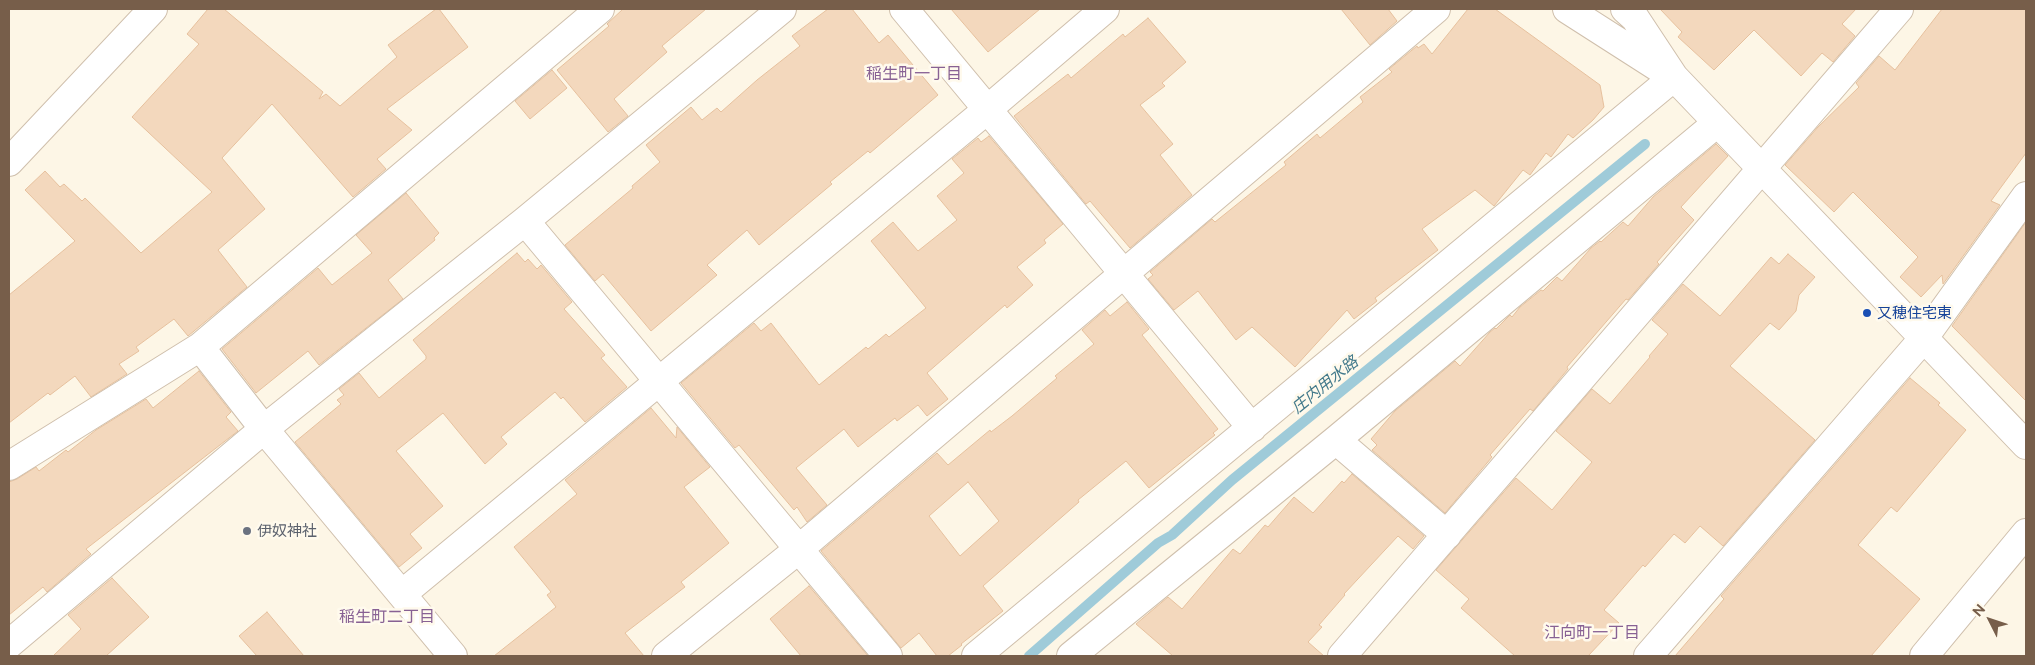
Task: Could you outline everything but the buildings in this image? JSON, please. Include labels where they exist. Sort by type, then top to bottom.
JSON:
[{"type":"street","points":[[9,162],[153,9]]},
{"type":"street","points":[[9,466],[200,347],[600,9]]},
{"type":"street","points":[[9,644],[264,429],[525,221],[782,9]]},
{"type":"street","points":[[904,9],[1252,428]]},
{"type":"street","points":[[402,594],[988,109],[1105,9]]},
{"type":"street","points":[[666,656],[799,549],[1436,9]]},
{"type":"street","points":[[1567,9],[1674,77]]},
{"type":"street","points":[[1342,656],[1899,9]]},
{"type":"street","points":[[1635,12],[1674,77],[2026,445]]},
{"type":"street","points":[[976,656],[1674,77]]},
{"type":"street","points":[[1071,656],[1336,440],[1717,123]]},
{"type":"street","points":[[1648,656],[1923,339],[2026,196]]},
{"type":"street","points":[[525,221],[888,656]]},
{"type":"street","points":[[200,347],[264,429],[453,656]]},
{"type":"street","points":[[1336,440],[1447,535]]},
{"type":"street","points":[[1924,656],[2026,533]]},
{"type":"waterway","name":"庄内用水路","points":[[1029,656],[1158,543],[1172,535],[1232,480],[1645,144]]},
{"type":"place","name":"又穂住宅東","points":[[1867,313]]},
{"type":"place","name":"伊奴神社","points":[[247,531]]},
{"type":"district","name":"稲生町一丁目","points":[[914,74]]},
{"type":"district","name":"稲生町二丁目","points":[[387,617]]},
{"type":"district","name":"江向町一丁目","points":[[1592,633]]}]
